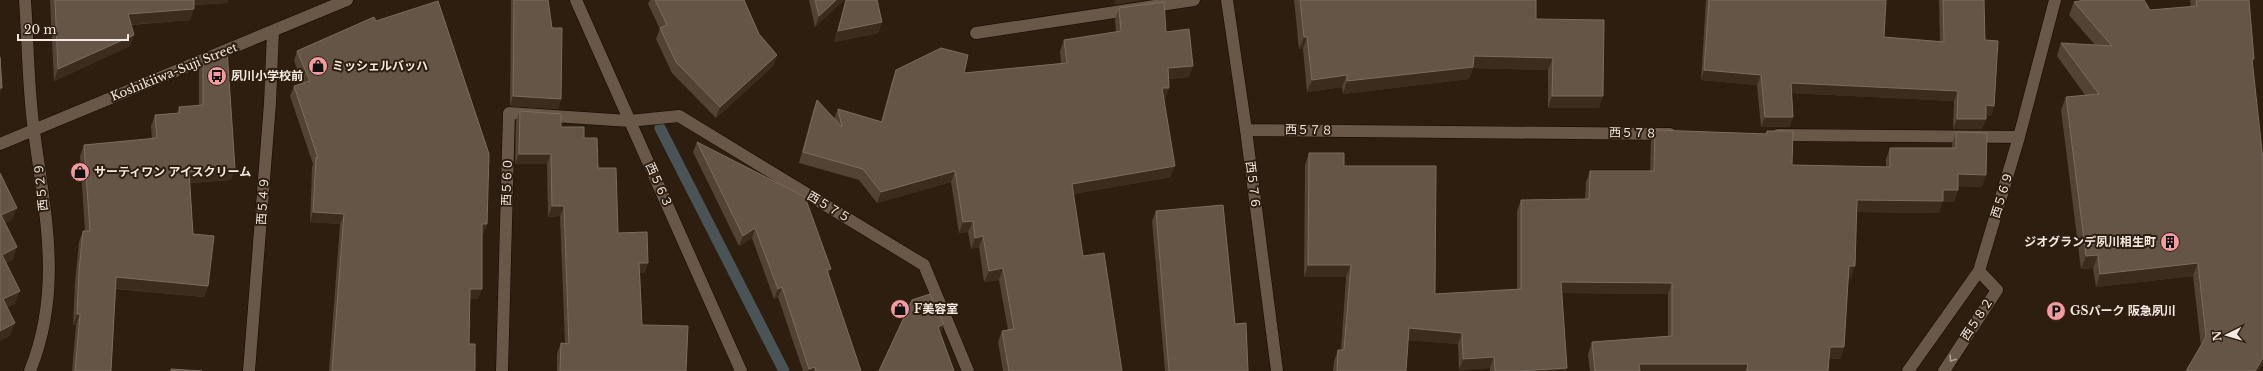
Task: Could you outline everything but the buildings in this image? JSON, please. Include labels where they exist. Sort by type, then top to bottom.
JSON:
[{"type":"street","name":"西５２９","points":[[25,0],[34,130],[40,168],[50,271],[47,312],[37,354],[30,371]]},
{"type":"street","name":"Koshikiiwa-Suji Street","points":[[0,144],[347,0]]},
{"type":"street","name":"西５６３","points":[[576,0],[741,371]]},
{"type":"street","points":[[976,33],[1194,0]]},
{"type":"street","name":"西５７６","points":[[1227,0],[1246,130],[1277,371]]},
{"type":"street","name":"西５６９","points":[[1908,371],[1979,271],[2019,137],[2055,0]]},
{"type":"street","name":"西５４９","points":[[250,371],[270,102],[273,31]]},
{"type":"street","name":"西５６０","points":[[502,371],[509,113],[629,121]]},
{"type":"street","name":"西５７５","points":[[629,121],[679,116],[924,265],[968,371]]},
{"type":"street","name":"西５７８","points":[[1246,130],[1684,134]]},
{"type":"street","points":[[1764,134],[2019,137]]},
{"type":"street","name":"西５８２","points":[[1944,371],[1997,290],[1979,271]]},
{"type":"waterway","points":[[660,128],[784,371]]},
{"type":"place","name":"ミッシェルバッハ","points":[[318,66]]},
{"type":"place","name":"夙川小学校前","points":[[217,76]]},
{"type":"place","name":"サーティワン アイスクリーム","points":[[80,172]]},
{"type":"place","name":"ジオグランデ夙川相生町","points":[[2170,242]]},
{"type":"place","name":"F美容室","points":[[900,309]]},
{"type":"place","name":"GSパーク 阪急夙川","points":[[2056,311]]}]
